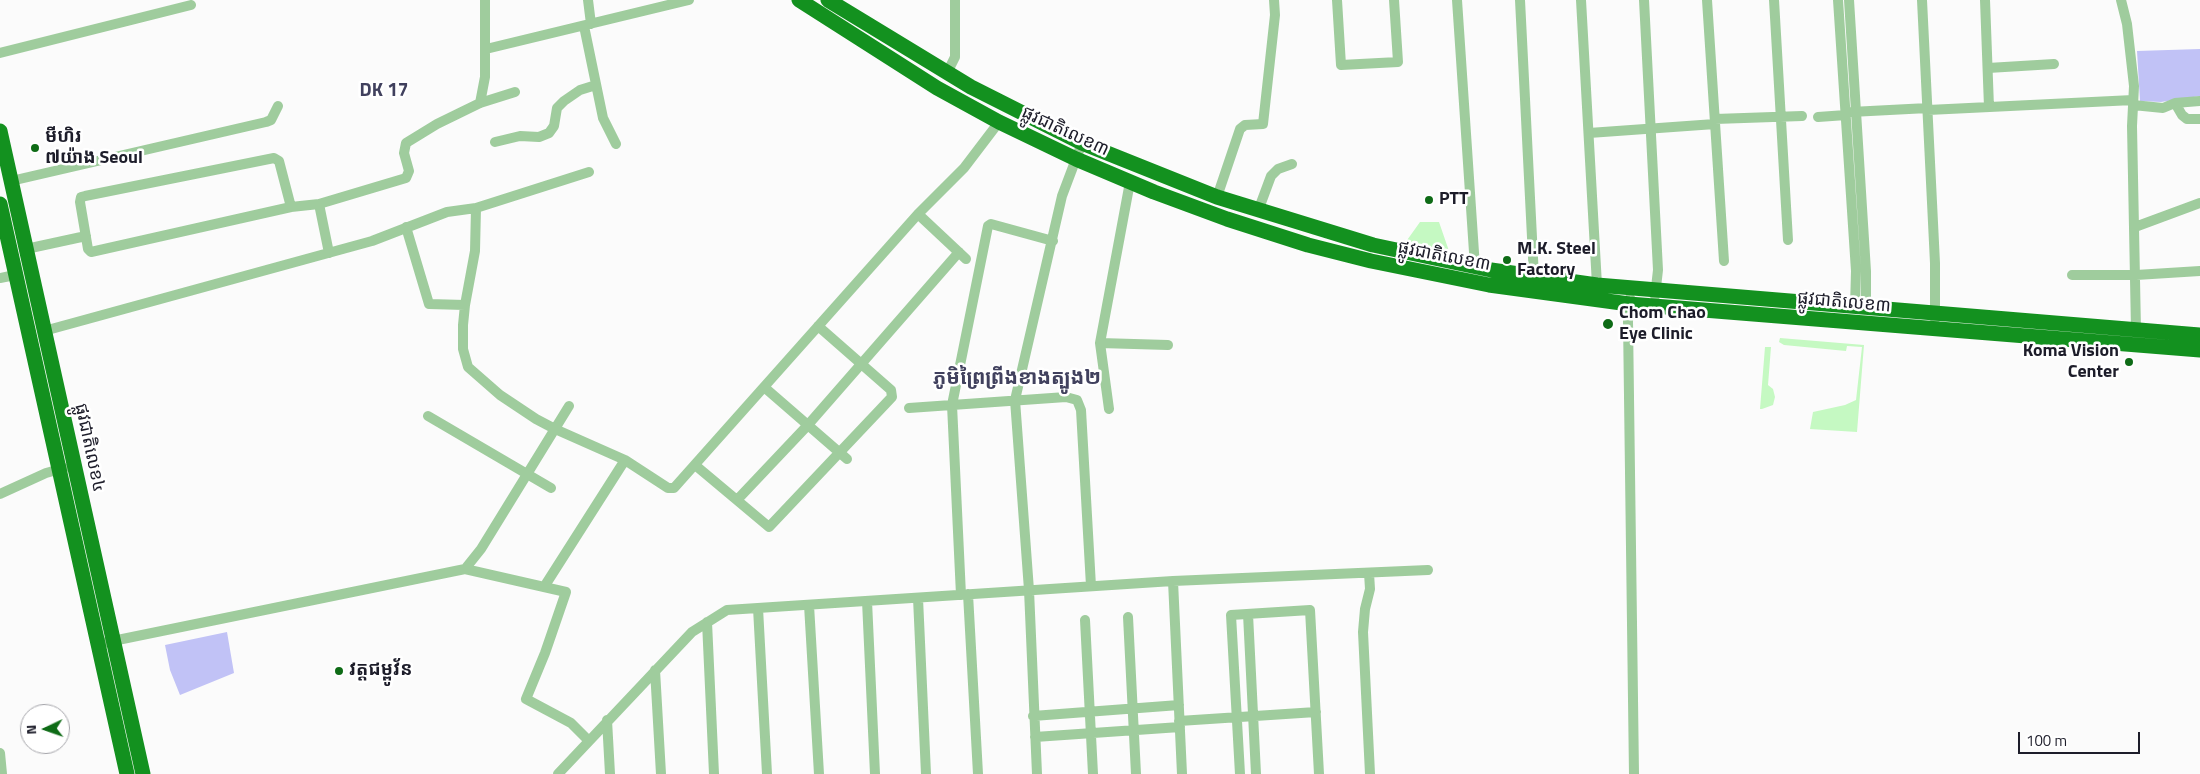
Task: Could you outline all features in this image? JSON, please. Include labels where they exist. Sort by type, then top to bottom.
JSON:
[{"type":"highway","name":"ផ្លូវជាតិលេខ៣","points":[[799,0],[921,78],[999,122],[1076,159],[1130,182],[1252,228],[1371,261],[1489,286],[1629,304],[1655,298],[1860,308],[1935,322],[2136,330],[2200,335]]},
{"type":"highway","name":"ផ្លូវជាតិលេខ៣","points":[[828,0],[947,73],[1008,107],[1082,143],[1217,197],[1373,245],[1475,267],[1534,277],[1631,288],[1655,298],[1935,322],[2200,350]]},
{"type":"highway","name":"ផ្លូវជាតិលេខ៤","points":[[0,131],[44,330],[98,644],[126,774]]},
{"type":"highway","name":"ផ្លូវជាតិលេខ៤","points":[[0,204],[15,275],[113,640],[143,774]]},
{"type":"street","points":[[480,104],[485,77],[485,0]]},
{"type":"street","points":[[588,0],[588,25],[596,85],[603,118],[616,144]]},
{"type":"street","points":[[486,49],[689,0]]},
{"type":"street","points":[[947,73],[956,57],[955,0]]},
{"type":"street","points":[[1217,197],[1240,129],[1245,125],[1263,124],[1274,24],[1274,0]]},
{"type":"street","points":[[1337,0],[1341,65],[1398,62],[1394,0]]},
{"type":"street","points":[[1457,0],[1475,267]]},
{"type":"street","points":[[1520,0],[1534,277]]},
{"type":"street","points":[[1581,0],[1598,285]]},
{"type":"street","points":[[1644,0],[1658,270],[1655,298]]},
{"type":"street","points":[[1707,0],[1724,261]]},
{"type":"street","points":[[1774,0],[1788,240]]},
{"type":"street","points":[[1838,0],[1866,271],[1860,308]]},
{"type":"street","points":[[1849,0],[1850,115]]},
{"type":"street","points":[[1922,0],[1928,111],[1935,322]]},
{"type":"street","points":[[1985,0],[1989,107]]},
{"type":"street","points":[[2121,0],[2127,24],[2134,86],[2136,330]]},
{"type":"street","points":[[0,52],[191,5]]},
{"type":"street","points":[[1988,68],[2054,64]]},
{"type":"street","points":[[495,142],[520,136],[539,137],[549,133],[554,126],[557,108],[564,100],[580,90],[596,85]]},
{"type":"street","points":[[291,207],[279,161],[274,158],[81,197],[80,202],[88,249],[95,252],[291,207],[320,204],[406,178],[408,171],[404,153],[406,143],[437,124],[480,104],[515,92]]},
{"type":"street","points":[[1818,117],[1989,107],[2133,103],[2163,108],[2175,103],[2200,101]]},
{"type":"street","points":[[2175,103],[2182,115],[2187,119],[2200,119]]},
{"type":"street","points":[[11,181],[266,122],[271,120],[278,106]]},
{"type":"street","points":[[1589,133],[1782,116],[1802,116]]},
{"type":"street","points":[[476,208],[475,251],[464,305],[463,349],[468,367],[500,395],[555,429],[625,460],[671,489],[695,465],[918,214],[964,168],[999,122]]},
{"type":"street","points":[[1037,774],[1029,590],[1015,400],[1062,196],[1082,143]]},
{"type":"street","points":[[1258,211],[1272,176],[1278,169],[1292,164]]},
{"type":"street","points":[[44,330],[328,253],[372,240],[447,212],[476,208],[589,172]]},
{"type":"street","points":[[1109,409],[1100,343],[1130,182]]},
{"type":"street","points":[[2135,227],[2200,203]]},
{"type":"street","points":[[320,204],[328,253]]},
{"type":"street","points":[[737,500],[807,426],[860,363],[963,255],[918,214]]},
{"type":"street","points":[[978,774],[952,405],[988,226],[991,224],[1053,241]]},
{"type":"street","points":[[406,227],[429,304],[464,305]]},
{"type":"street","points":[[26,249],[86,236]]},
{"type":"street","points":[[2072,275],[2136,275],[2200,271]]},
{"type":"street","points":[[0,278],[15,275]]},
{"type":"street","points":[[1631,288],[1629,304],[1634,774]]},
{"type":"street","points":[[695,465],[769,527],[893,393],[818,326]]},
{"type":"street","points":[[1100,343],[1168,345]]},
{"type":"street","points":[[764,387],[847,459]]},
{"type":"street","points":[[909,408],[1066,397],[1077,400],[1081,410],[1091,586]]},
{"type":"street","points":[[465,569],[481,548],[569,406]]},
{"type":"street","points":[[428,416],[550,488]]},
{"type":"street","points":[[544,587],[625,460]]},
{"type":"street","points":[[0,494],[46,473],[67,467]]},
{"type":"street","points":[[98,644],[465,569],[566,592],[545,654],[526,699],[571,723],[588,740]]},
{"type":"street","points":[[558,774],[588,740],[692,632],[726,610],[1173,581],[1428,570]]},
{"type":"street","points":[[1369,573],[1370,589],[1365,609],[1363,632],[1370,774]]},
{"type":"street","points":[[1173,581],[1182,774]]},
{"type":"street","points":[[918,598],[926,774]]},
{"type":"street","points":[[867,601],[875,774]]},
{"type":"street","points":[[809,605],[819,774]]},
{"type":"street","points":[[758,608],[767,774]]},
{"type":"street","points":[[1240,774],[1231,615],[1310,610],[1319,774]]},
{"type":"street","points":[[1248,614],[1256,774]]},
{"type":"street","points":[[1128,618],[1136,774]]},
{"type":"street","points":[[1085,620],[1093,774]]},
{"type":"street","points":[[707,622],[714,774]]},
{"type":"street","points":[[655,670],[661,774]]},
{"type":"street","points":[[1033,716],[1179,705]]},
{"type":"street","points":[[1035,737],[1134,730],[1237,717],[1316,712]]},
{"type":"street","points":[[607,720],[610,774]]},
{"type":"street","points":[[0,753],[2,774]]},
{"type":"green space","points":[[1420,222],[1439,222],[1449,251],[1405,243]]},
{"type":"green space","points":[[1780,338],[1864,345],[1857,432],[1810,429],[1813,412],[1845,405],[1856,400],[1862,347],[1847,346],[1846,351],[1784,345],[1779,342]]},
{"type":"green space","points":[[1765,347],[1771,347],[1768,385],[1773,389],[1775,397],[1773,405],[1760,409]]},
{"type":"water","points":[[2200,49],[2200,96],[2161,102],[2140,101],[2137,51]]},
{"type":"water","points":[[227,632],[234,673],[180,695],[170,670],[165,645]]},
{"type":"place","name":"មីហិរ ៧យ៉ាង Seoul","points":[[35,148]]},
{"type":"place","name":"PTT","points":[[1429,200]]},
{"type":"place","name":"M.K. Steel Factory","points":[[1507,260]]},
{"type":"place","name":"Chom Chao Eye Clinic","points":[[1608,324]]},
{"type":"place","name":"Koma Vision Center","points":[[2129,362]]},
{"type":"place","name":"វត្តជម្ពូវ័ន","points":[[339,671]]},
{"type":"district","name":"DK 17","points":[[384,91]]},
{"type":"district","name":"ភូមិព្រៃព្រីងខាងត្បូង២","points":[[1017,379]]}]
